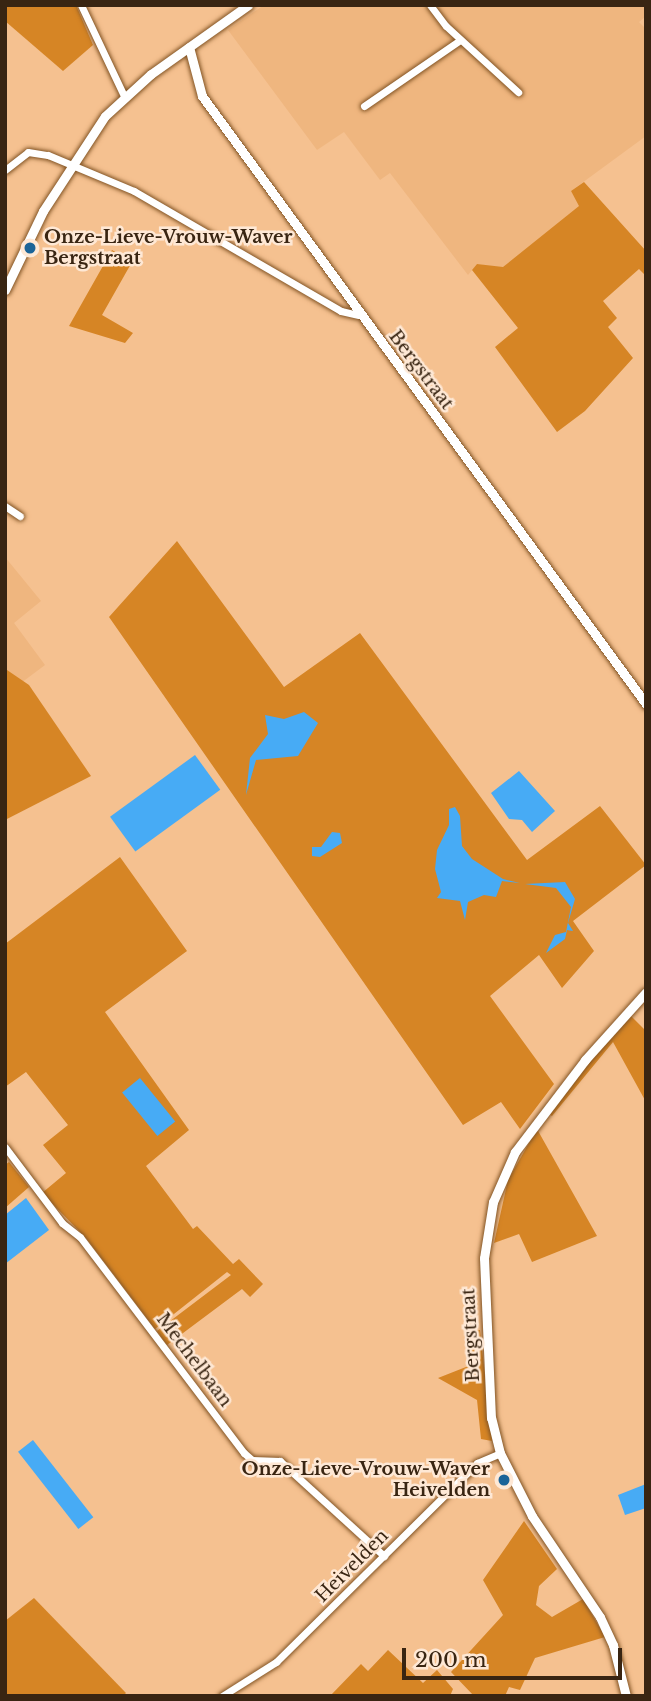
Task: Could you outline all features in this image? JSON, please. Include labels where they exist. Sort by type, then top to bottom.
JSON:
[{"type":"street","points":[[81,5],[124,96]]},
{"type":"street","points":[[5,290],[71,164],[124,96],[248,5]]},
{"type":"street","points":[[430,5],[460,40],[518,92]]},
{"type":"street","points":[[364,106],[460,40]]},
{"type":"street","name":"Bergstraat","points":[[189,47],[202,96],[359,315],[646,704]]},
{"type":"street","points":[[5,170],[35,151],[71,164],[181,215],[332,306],[359,315]]},
{"type":"street","points":[[5,506],[20,516]]},
{"type":"street","name":"Bergstraat","points":[[626,1696],[613,1645],[600,1617],[532,1516],[500,1453],[491,1418],[484,1258],[493,1202],[529,1131],[646,992]]},
{"type":"street","name":"Mechelbaan","points":[[5,1147],[62,1223],[80,1237],[244,1453],[252,1460],[281,1461],[384,1556]]},
{"type":"street","name":"Heivelden","points":[[222,1696],[276,1662],[477,1464],[500,1453]]},
{"type":"shaded area","points":[[6,5],[76,5],[93,45],[63,71],[5,21]]},
{"type":"shaded area","points":[[264,5],[646,5],[646,16],[639,22],[646,29],[646,136],[571,191],[580,206],[503,268],[477,264],[468,275],[390,173],[380,180],[344,132],[317,150],[228,30]]},
{"type":"shaded area","points":[[584,182],[646,251],[646,276],[639,269],[603,301],[617,318],[608,327],[633,358],[585,411],[557,432],[495,347],[518,328],[472,270],[477,264],[503,267],[579,206],[571,191]]},
{"type":"shaded area","points":[[112,250],[132,262],[102,315],[133,333],[125,343],[69,326]]},
{"type":"shaded area","points":[[177,541],[284,687],[360,633],[527,860],[600,806],[646,865],[573,921],[594,951],[562,988],[539,955],[490,996],[554,1084],[520,1129],[501,1102],[463,1125],[109,617]]},
{"type":"shaded area","points":[[5,557],[41,601],[14,623],[45,665],[21,683],[5,673]]},
{"type":"shaded area","points":[[7,670],[29,685],[91,776],[5,820]]},
{"type":"shaded area","points":[[120,857],[187,951],[105,1012],[189,1130],[146,1166],[193,1229],[197,1226],[233,1264],[239,1259],[263,1284],[250,1297],[242,1289],[167,1345],[157,1331],[231,1275],[227,1272],[155,1329],[86,1238],[42,1193],[66,1173],[43,1145],[68,1125],[26,1072],[5,1087],[5,944]]},
{"type":"shaded area","points":[[629,1014],[646,1031],[646,1102],[613,1042],[552,1116],[545,1111]]},
{"type":"shaded area","points":[[537,1129],[597,1236],[532,1262],[519,1234],[494,1243],[508,1180]]},
{"type":"shaded area","points":[[9,1162],[29,1187],[5,1208],[5,1165]]},
{"type":"shaded area","points":[[480,1330],[492,1441],[481,1439],[477,1400],[438,1378],[471,1365],[472,1331]]},
{"type":"shaded area","points":[[524,1521],[557,1569],[539,1586],[536,1605],[552,1617],[583,1599],[605,1637],[535,1658],[520,1690],[509,1687],[505,1696],[474,1696],[451,1672],[503,1615],[483,1580]]},
{"type":"shaded area","points":[[34,1598],[126,1693],[123,1696],[5,1696],[5,1621]]},
{"type":"shaded area","points":[[388,1650],[423,1683],[437,1670],[453,1689],[450,1696],[330,1696],[361,1664],[368,1671]]},
{"type":"water","points":[[304,712],[318,723],[298,756],[256,760],[246,795],[250,758],[268,734],[265,715],[284,719]]},
{"type":"water","points":[[195,755],[220,790],[135,852],[110,817]]},
{"type":"water","points":[[519,771],[555,811],[532,832],[522,820],[509,819],[491,793]]},
{"type":"water","points":[[455,807],[460,816],[462,846],[472,859],[503,879],[520,883],[502,881],[496,897],[484,895],[468,902],[465,920],[460,901],[437,898],[441,892],[435,869],[437,850],[449,825],[449,809]]},
{"type":"water","points":[[332,832],[340,833],[342,843],[320,857],[312,856],[312,847],[321,847]]},
{"type":"water","points":[[565,882],[575,899],[568,923],[573,931],[567,930],[565,939],[546,953],[555,935],[566,932],[571,907],[556,888],[525,884]]},
{"type":"water","points":[[140,1078],[175,1122],[157,1136],[122,1092]]},
{"type":"water","points":[[26,1198],[49,1230],[5,1264],[5,1215]]},
{"type":"water","points":[[33,1440],[93,1517],[78,1529],[18,1452]]},
{"type":"water","points":[[646,1484],[646,1508],[625,1515],[618,1495]]},
{"type":"place","name":"Onze-Lieve-Vrouw-Waver Bergstraat","points":[[30,248]]},
{"type":"place","name":"Onze-Lieve-Vrouw-Waver Heivelden","points":[[504,1480]]}]
